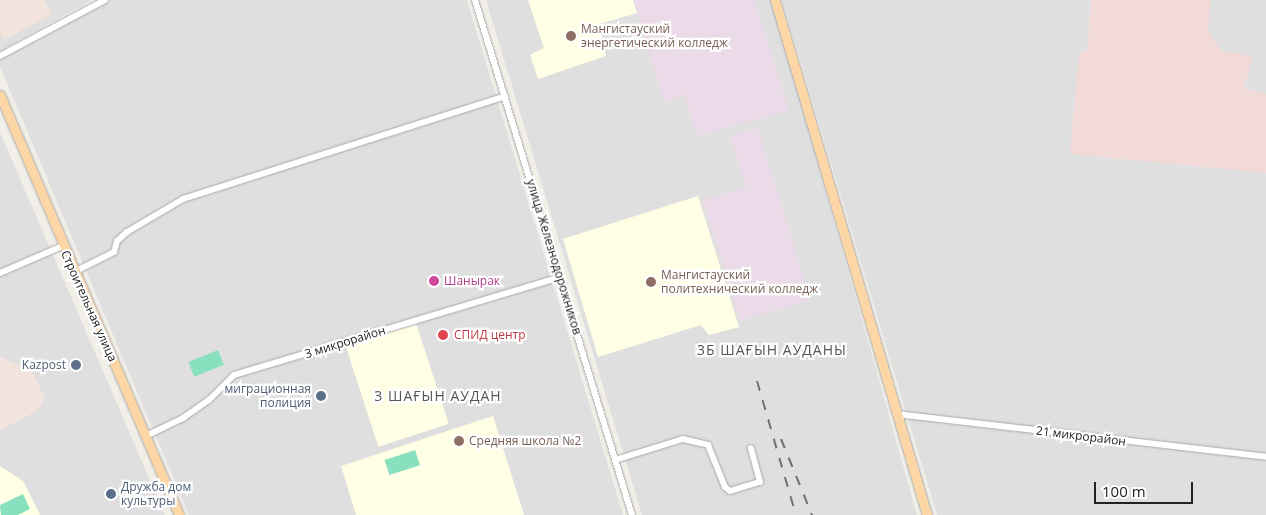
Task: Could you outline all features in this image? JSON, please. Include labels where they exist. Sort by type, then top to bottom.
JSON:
[{"type":"main road","points":[[775,0],[927,515]]},
{"type":"main road","name":"Строительная улица","points":[[0,95],[62,246],[179,515]]},
{"type":"street","points":[[0,56],[105,0]]},
{"type":"street","name":"улица Железнодорожников","points":[[475,0],[632,515]]},
{"type":"street","points":[[74,272],[114,252],[117,240],[126,232],[183,199],[505,96]]},
{"type":"street","points":[[0,274],[62,246]]},
{"type":"street","name":"3 микрорайон","points":[[146,436],[202,405],[234,375],[560,278]]},
{"type":"street","name":"21 микрорайон","points":[[897,414],[1266,457]]},
{"type":"street","points":[[615,460],[683,439],[708,444],[725,487],[730,491],[760,482],[751,448]]},
{"type":"shaded area","points":[[0,0],[92,0],[0,51]]},
{"type":"shaded area","points":[[0,0],[44,0],[52,14],[4,40],[0,33]]},
{"type":"shaded area","name":"3 ШАҒЫН АУДАН","points":[[111,0],[467,0],[623,515],[189,515],[0,67],[0,59]]},
{"type":"shaded area","name":"3Б ШАҒЫН АУДАНЫ","points":[[486,0],[772,0],[917,515],[642,515]]},
{"type":"shaded area","name":"Мангистауский энергетический колледж","points":[[528,0],[633,0],[637,13],[599,24],[606,56],[538,79],[530,55],[544,48]]},
{"type":"shaded area","points":[[633,0],[755,0],[789,111],[697,136],[684,95],[664,102]]},
{"type":"shaded area","points":[[782,0],[1266,0],[1266,515],[937,515]]},
{"type":"shaded area","points":[[1091,0],[1211,0],[1208,29],[1220,50],[1253,57],[1244,88],[1266,94],[1266,173],[1070,154],[1079,53],[1087,50]]},
{"type":"shaded area","points":[[758,128],[811,300],[740,321],[703,200],[746,187],[730,136]]},
{"type":"shaded area","points":[[0,132],[165,515],[0,515]]},
{"type":"shaded area","name":"Мангистауский политехнический колледж","points":[[698,196],[739,327],[709,335],[701,325],[598,357],[563,239]]},
{"type":"shaded area","points":[[416,323],[449,424],[378,447],[346,346]]},
{"type":"shaded area","points":[[0,357],[32,371],[45,398],[37,411],[0,430]]},
{"type":"shaded area","name":"Средняя школа №2","points":[[493,416],[524,515],[356,515],[341,466]]},
{"type":"shaded area","points":[[0,466],[23,481],[40,515],[0,515]]},
{"type":"green space","points":[[218,350],[224,365],[194,377],[188,362]]},
{"type":"green space","points":[[415,450],[420,465],[390,475],[385,460]]},
{"type":"green space","points":[[23,494],[30,509],[18,515],[1,515],[0,505]]},
{"type":"railway","points":[[757,381],[796,515]]},
{"type":"railway","points":[[781,439],[812,515]]},
{"type":"place","name":"Мангистауский энергетический колледж","points":[[571,36]]},
{"type":"place","name":"Шанырак","points":[[434,281]]},
{"type":"place","name":"Мангистауский политехнический колледж","points":[[651,282]]},
{"type":"place","name":"СПИД центр","points":[[443,335]]},
{"type":"place","name":"Kazpost","points":[[76,365]]},
{"type":"place","name":"миграционная полиция","points":[[321,396]]},
{"type":"place","name":"Средняя школа №2","points":[[459,441]]},
{"type":"place","name":"Дружба дом культуры","points":[[111,494]]},
{"type":"district","name":"3Б ШАҒЫН АУДАНЫ","points":[[772,350]]},
{"type":"district","name":"3 ШАҒЫН АУДАН","points":[[438,396]]}]
